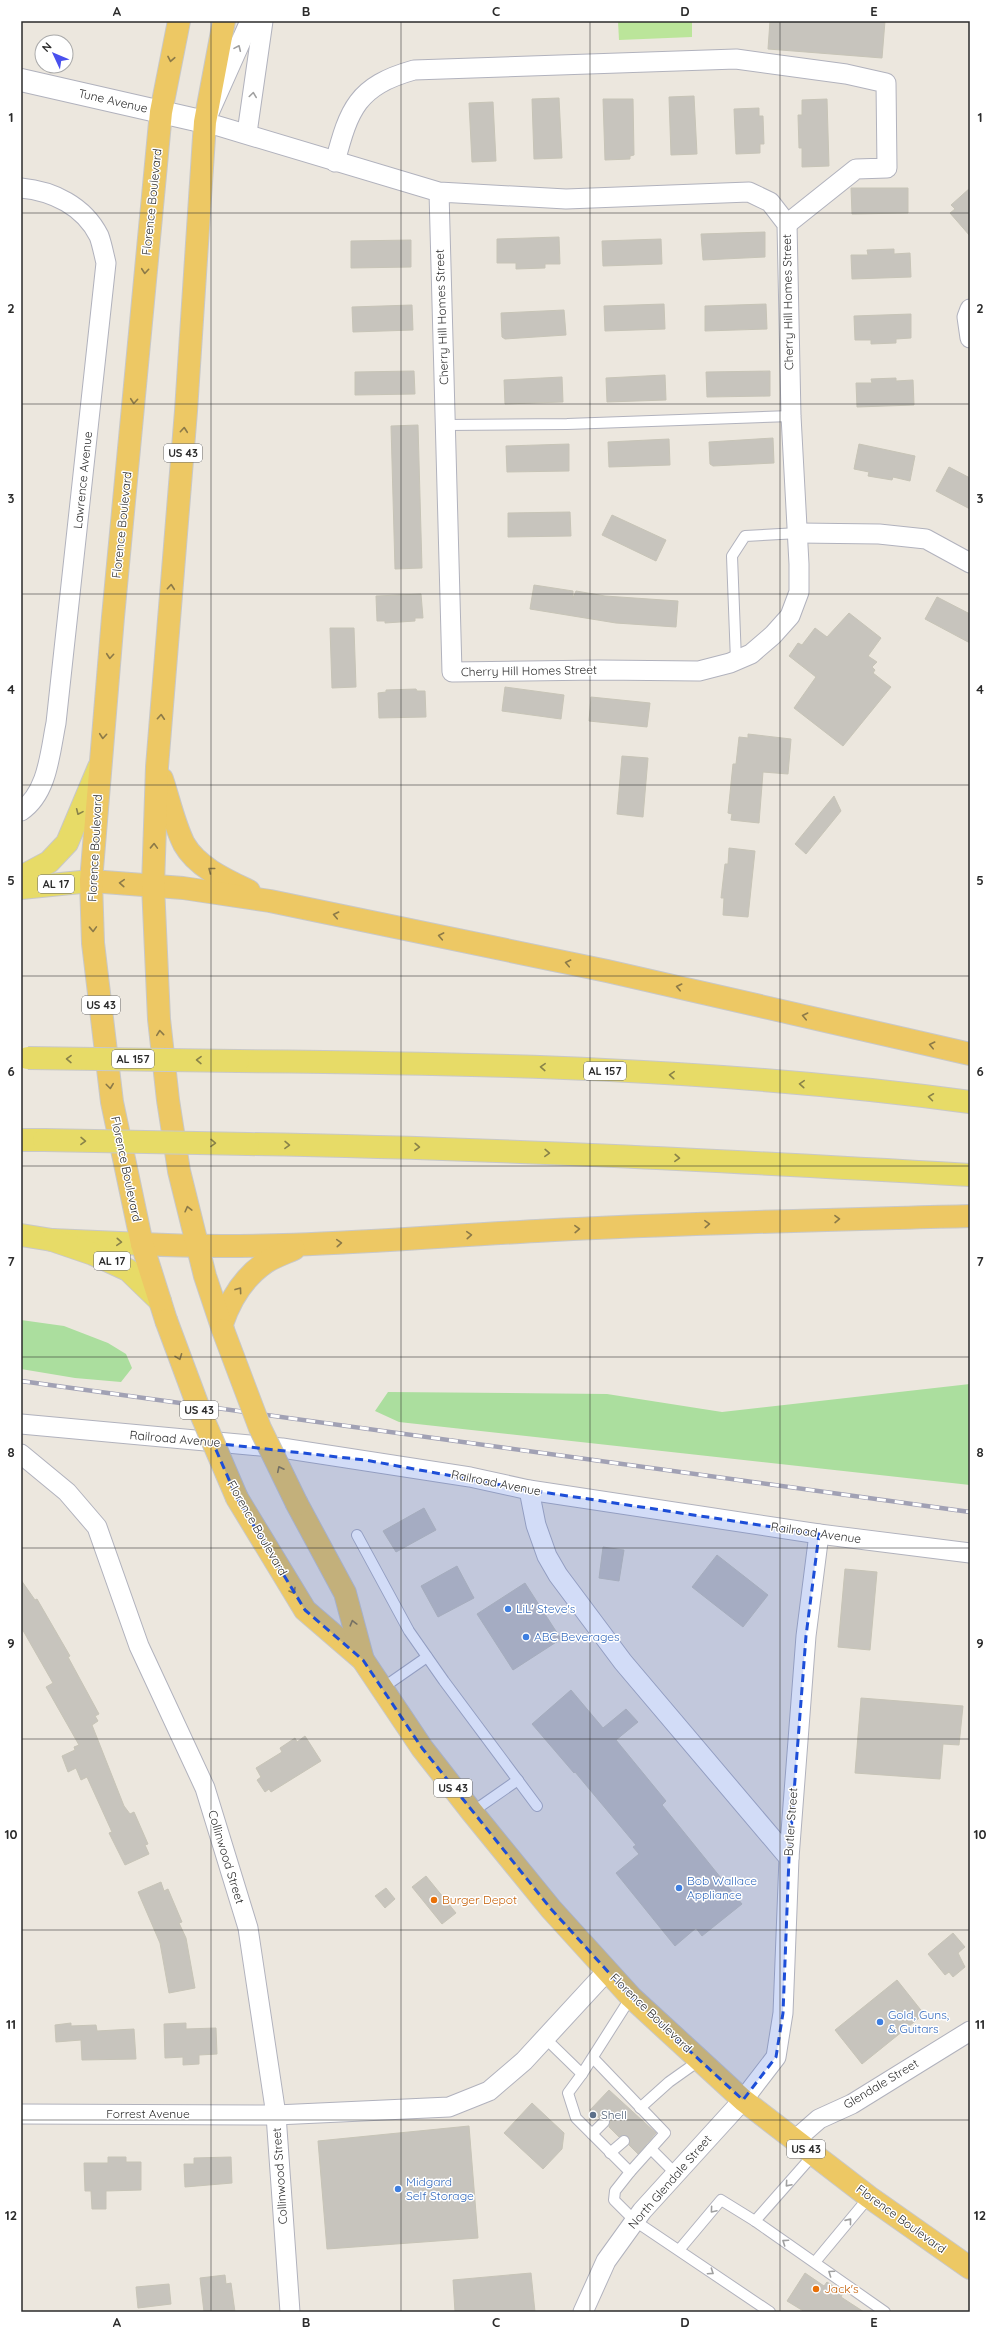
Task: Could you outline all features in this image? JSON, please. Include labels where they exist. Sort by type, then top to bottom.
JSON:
[{"type":"highway","name":"Florence Boulevard","points":[[179,21],[161,112],[91,881],[93,943],[112,1102],[142,1244],[163,1311],[201,1414],[237,1498],[305,1610],[363,1660]]},
{"type":"highway","name":"Florence Boulevard","points":[[224,21],[205,122],[186,411],[157,766],[153,886],[159,1019],[168,1100],[179,1171],[205,1276],[260,1428],[297,1504],[345,1593],[363,1660],[381,1689],[472,1812],[551,1909],[631,1997],[744,2100],[868,2197],[970,2268]]},
{"type":"highway","points":[[157,766],[185,844],[196,858],[222,878],[270,901]]},
{"type":"highway","name":"AL 17","points":[[91,881],[153,886]]},
{"type":"highway","points":[[153,886],[270,901],[607,971],[970,1054]]},
{"type":"highway","points":[[142,1244],[197,1247],[300,1246],[538,1231],[778,1221],[970,1216]]},
{"type":"highway","points":[[223,1327],[228,1304],[245,1281],[266,1262],[300,1246]]},
{"type":"main road","points":[[21,877],[49,862],[67,843],[101,764]]},
{"type":"main road","name":"AL 17","points":[[21,888],[91,881]]},
{"type":"main road","name":"AL 157","points":[[24,1058],[454,1062],[655,1074],[880,1090],[970,1102]]},
{"type":"main road","points":[[21,1140],[404,1147],[639,1156],[970,1174]]},
{"type":"main road","name":"AL 17","points":[[21,1235],[52,1240],[93,1254],[128,1270],[163,1311]]},
{"type":"main road","points":[[52,1240],[142,1244]]},
{"type":"street","points":[[250,21],[205,122],[247,133],[335,162],[439,192]]},
{"type":"street","points":[[247,133],[264,21]]},
{"type":"street","points":[[335,162],[348,118],[360,99],[375,85],[393,76],[414,70],[736,59],[846,74],[886,83],[887,168],[856,169],[787,224]]},
{"type":"street","name":"Tune Avenue","points":[[21,80],[205,122]]},
{"type":"street","name":"Lawrence Avenue","points":[[21,188],[34,189],[62,197],[84,215],[99,237],[106,263],[56,723],[48,764],[40,789],[21,812]]},
{"type":"street","name":"Cherry Hill Homes Street","points":[[439,192],[566,199],[749,192],[770,202],[787,224],[791,416],[799,533],[799,592],[790,616],[751,654],[736,661],[699,671],[599,670],[452,672],[439,192]]},
{"type":"street","points":[[970,309],[967,317],[970,338]]},
{"type":"street","points":[[799,533],[879,534],[926,539],[970,563]]},
{"type":"street","name":"Railroad Avenue","points":[[21,1424],[282,1448],[470,1477],[529,1490],[819,1534],[970,1552]]},
{"type":"street","name":"Collinwood Street","points":[[21,1454],[67,1492],[97,1527],[139,1646],[205,1788],[248,1928],[276,2115],[290,2312]]},
{"type":"street","points":[[529,1490],[538,1531],[547,1556],[558,1575],[623,1662],[788,1858]]},
{"type":"street","name":"Butler Street","points":[[744,2100],[776,2057],[783,2013],[788,1858],[806,1636],[819,1534]]},
{"type":"street","name":"Forrest Avenue","points":[[21,2114],[276,2115],[449,2107],[489,2092],[524,2061],[607,1971]]},
{"type":"street","name":"Glendale Street","points":[[795,2140],[819,2119],[852,2104],[970,2032]]},
{"type":"street","name":"North Glendale Street","points":[[583,2312],[606,2261],[635,2221],[744,2100]]},
{"type":"lane","points":[[446,425],[567,424],[791,416]]},
{"type":"lane","points":[[736,661],[732,556],[745,536],[799,533]]},
{"type":"lane","points":[[357,1535],[409,1631],[427,1658],[537,1806]]},
{"type":"lane","points":[[381,1689],[427,1658]]},
{"type":"lane","points":[[472,1812],[518,1780]]},
{"type":"lane","points":[[630,2172],[576,2118],[568,2093],[593,2058],[631,1997]]},
{"type":"lane","points":[[545,2038],[582,2074]]},
{"type":"lane","points":[[593,2058],[626,2099],[640,2108],[645,2118],[665,2133],[630,2172],[615,2192],[614,2200],[635,2221],[770,2312]]},
{"type":"lane","points":[[640,2108],[669,2082],[700,2060]]},
{"type":"lane","points":[[592,2134],[604,2122]]},
{"type":"lane","points":[[610,2153],[624,2141]]},
{"type":"lane","points":[[651,2149],[676,2174]]},
{"type":"lane","points":[[755,2221],[814,2154]]},
{"type":"lane","points":[[815,2262],[868,2197]]},
{"type":"lane","points":[[679,2250],[721,2200],[755,2221],[885,2312]]},
{"type":"highlighted area","points":[[213,1443],[365,1460],[529,1490],[819,1534],[806,1636],[789,1858],[783,2013],[776,2057],[743,2100],[631,1997],[551,1909],[422,1748],[363,1660],[305,1610],[237,1498]]},
{"type":"green space","points":[[618,21],[692,21],[692,37],[619,40]]},
{"type":"green space","points":[[21,1320],[64,1326],[108,1343],[126,1354],[132,1368],[121,1382],[75,1378],[21,1369]]},
{"type":"green space","points":[[970,1384],[970,1485],[399,1422],[375,1411],[388,1392],[607,1394],[722,1412]]},
{"type":"building","points":[[770,21],[885,21],[882,58],[768,49]]},
{"type":"building","points":[[694,96],[697,154],[671,155],[669,97]]},
{"type":"building","points":[[559,98],[562,158],[534,159],[532,99]]},
{"type":"building","points":[[603,99],[633,99],[634,155],[630,156],[630,159],[605,160]]},
{"type":"building","points":[[827,99],[829,166],[802,167],[802,148],[799,148],[798,115],[802,115],[802,100]]},
{"type":"building","points":[[493,102],[496,161],[472,162],[469,103]]},
{"type":"building","points":[[759,108],[759,116],[763,116],[764,144],[760,144],[760,153],[736,154],[734,109]]},
{"type":"building","points":[[851,188],[908,188],[908,213],[852,214]]},
{"type":"building","points":[[970,188],[970,236],[950,213],[955,209],[951,205]]},
{"type":"building","points":[[765,232],[765,257],[703,260],[701,234]]},
{"type":"building","points":[[559,237],[560,264],[545,264],[545,268],[516,269],[516,263],[497,263],[497,239]]},
{"type":"building","points":[[661,239],[662,264],[603,266],[602,241]]},
{"type":"building","points":[[411,240],[411,267],[351,268],[351,241]]},
{"type":"building","points":[[894,249],[894,254],[910,253],[911,277],[852,279],[851,255],[868,255],[867,250]]},
{"type":"building","points":[[664,304],[665,329],[605,331],[604,306]]},
{"type":"building","points":[[766,304],[767,329],[705,331],[705,306]]},
{"type":"building","points":[[412,305],[413,330],[353,332],[352,307]]},
{"type":"building","points":[[564,310],[566,335],[505,339],[502,337],[501,313]]},
{"type":"building","points":[[911,314],[911,338],[896,339],[896,343],[871,344],[871,340],[855,340],[854,316]]},
{"type":"building","points":[[414,371],[415,394],[355,395],[355,372]]},
{"type":"building","points":[[770,371],[770,396],[707,397],[706,372]]},
{"type":"building","points":[[665,375],[666,400],[607,402],[606,378]]},
{"type":"building","points":[[562,377],[563,402],[505,404],[504,380]]},
{"type":"building","points":[[896,378],[896,381],[913,380],[914,405],[857,407],[856,383],[872,383],[871,379]]},
{"type":"building","points":[[418,425],[422,568],[395,569],[391,426]]},
{"type":"building","points":[[773,438],[774,463],[713,466],[710,464],[709,442]]},
{"type":"building","points":[[669,439],[670,465],[609,467],[608,442]]},
{"type":"building","points":[[569,444],[569,471],[507,472],[506,446]]},
{"type":"building","points":[[859,444],[915,456],[910,481],[893,477],[892,480],[868,476],[869,472],[854,469]]},
{"type":"building","points":[[949,467],[970,478],[970,509],[936,491]]},
{"type":"building","points":[[570,512],[571,536],[508,537],[508,513]]},
{"type":"building","points":[[612,515],[666,540],[656,561],[602,535]]},
{"type":"building","points":[[534,585],[573,591],[573,598],[576,591],[605,596],[678,601],[676,627],[616,623],[530,609]]},
{"type":"building","points":[[421,594],[423,618],[415,618],[415,621],[385,623],[385,621],[377,621],[376,596]]},
{"type":"building","points":[[937,597],[970,614],[970,643],[925,619]]},
{"type":"building","points":[[849,613],[881,638],[868,656],[877,662],[872,667],[875,670],[873,673],[891,687],[843,746],[794,708],[816,677],[789,656],[798,643],[802,645],[815,628],[827,637]]},
{"type":"building","points":[[330,628],[354,628],[356,687],[332,688]]},
{"type":"building","points":[[505,687],[564,695],[561,719],[502,711]]},
{"type":"building","points":[[416,689],[417,691],[425,691],[426,717],[379,718],[378,693],[386,692],[386,690]]},
{"type":"building","points":[[591,697],[650,703],[647,727],[589,721]]},
{"type":"building","points":[[748,734],[791,739],[788,774],[763,772],[759,823],[731,820],[732,814],[728,813],[733,764],[736,764],[739,737],[748,738]]},
{"type":"building","points":[[622,756],[648,758],[643,817],[617,814]]},
{"type":"building","points":[[834,796],[841,811],[806,854],[795,844]]},
{"type":"building","points":[[729,848],[755,851],[748,917],[723,915],[724,898],[721,898],[725,864],[728,864]]},
{"type":"building","points":[[424,1508],[436,1530],[396,1552],[383,1531]]},
{"type":"building","points":[[603,1547],[624,1550],[619,1581],[599,1578]]},
{"type":"building","points":[[717,1555],[768,1595],[743,1627],[692,1587]]},
{"type":"building","points":[[457,1566],[474,1598],[438,1617],[421,1586]]},
{"type":"building","points":[[845,1569],[877,1572],[870,1650],[838,1647]]},
{"type":"building","points":[[21,1580],[35,1600],[37,1599],[70,1656],[68,1657],[99,1714],[95,1716],[98,1721],[92,1725],[124,1806],[130,1814],[134,1812],[148,1844],[145,1845],[149,1854],[125,1865],[109,1833],[112,1832],[87,1777],[81,1780],[76,1768],[68,1772],[62,1756],[75,1750],[74,1747],[79,1745],[46,1687],[53,1683],[21,1627]]},
{"type":"building","points":[[525,1583],[561,1639],[513,1670],[477,1614]]},
{"type":"building","points":[[571,1690],[603,1728],[626,1709],[638,1722],[616,1740],[666,1801],[662,1805],[742,1904],[702,1936],[696,1928],[675,1946],[616,1873],[639,1854],[633,1847],[636,1845],[575,1772],[574,1773],[532,1724]]},
{"type":"building","points":[[861,1698],[963,1706],[959,1745],[943,1744],[940,1779],[855,1773]]},
{"type":"building","points":[[305,1736],[321,1761],[271,1792],[269,1789],[265,1792],[257,1780],[261,1777],[256,1768],[282,1752],[280,1748],[295,1738],[297,1742]]},
{"type":"building","name":"Burger Depot","points":[[426,1876],[456,1913],[442,1924],[412,1887]]},
{"type":"building","points":[[161,1882],[164,1891],[168,1889],[182,1922],[179,1923],[186,1938],[195,1988],[169,1993],[160,1943],[138,1892]]},
{"type":"building","points":[[386,1888],[395,1899],[385,1908],[375,1896]]},
{"type":"building","points":[[953,1933],[965,1947],[958,1953],[965,1967],[953,1977],[949,1972],[945,1975],[928,1954]]},
{"type":"building","name":"Gold, Guns, & Guitars","points":[[897,1980],[924,2014],[862,2064],[835,2030]]},
{"type":"building","points":[[71,2023],[71,2026],[96,2025],[97,2031],[134,2029],[136,2059],[82,2060],[81,2040],[56,2042],[55,2025]]},
{"type":"building","points":[[186,2023],[186,2029],[216,2028],[217,2054],[199,2055],[199,2064],[183,2065],[183,2057],[165,2058],[164,2024]]},
{"type":"building","points":[[609,2090],[656,2133],[638,2154],[629,2145],[629,2137],[623,2135],[619,2137],[609,2127],[610,2121],[608,2117],[603,2116],[599,2118],[590,2110]]},
{"type":"building","points":[[532,2103],[564,2133],[562,2149],[543,2169],[504,2133]]},
{"type":"building","name":"Midgard Self Storage","points":[[469,2126],[478,2238],[327,2249],[318,2141]]},
{"type":"building","points":[[108,2157],[126,2157],[126,2162],[141,2162],[141,2190],[106,2191],[106,2209],[92,2209],[91,2191],[85,2191],[84,2163],[108,2163]]},
{"type":"building","points":[[231,2157],[232,2183],[185,2187],[184,2164],[194,2164],[194,2158]]},
{"type":"building","points":[[531,2273],[535,2312],[455,2312],[453,2280]]},
{"type":"building","name":"Jack's","points":[[805,2273],[824,2286],[827,2282],[843,2293],[841,2297],[864,2312],[805,2312],[787,2301]]},
{"type":"building","points":[[225,2275],[226,2284],[231,2283],[235,2312],[204,2312],[200,2278]]},
{"type":"building","points":[[169,2284],[171,2304],[138,2308],[136,2287]]},
{"type":"railway","points":[[21,1381],[970,1512]]},
{"type":"place","name":"LiL' Steve's","points":[[508,1609]]},
{"type":"place","name":"ABC Beverages","points":[[526,1637]]},
{"type":"place","name":"Bob Wallace Appliance","points":[[679,1888]]},
{"type":"place","name":"Burger Depot","points":[[434,1900]]},
{"type":"place","name":"Gold, Guns, & Guitars","points":[[880,2022]]},
{"type":"place","name":"Shell","points":[[593,2115]]},
{"type":"place","name":"Midgard Self Storage","points":[[398,2189]]},
{"type":"place","name":"Jack's","points":[[816,2289]]}]
